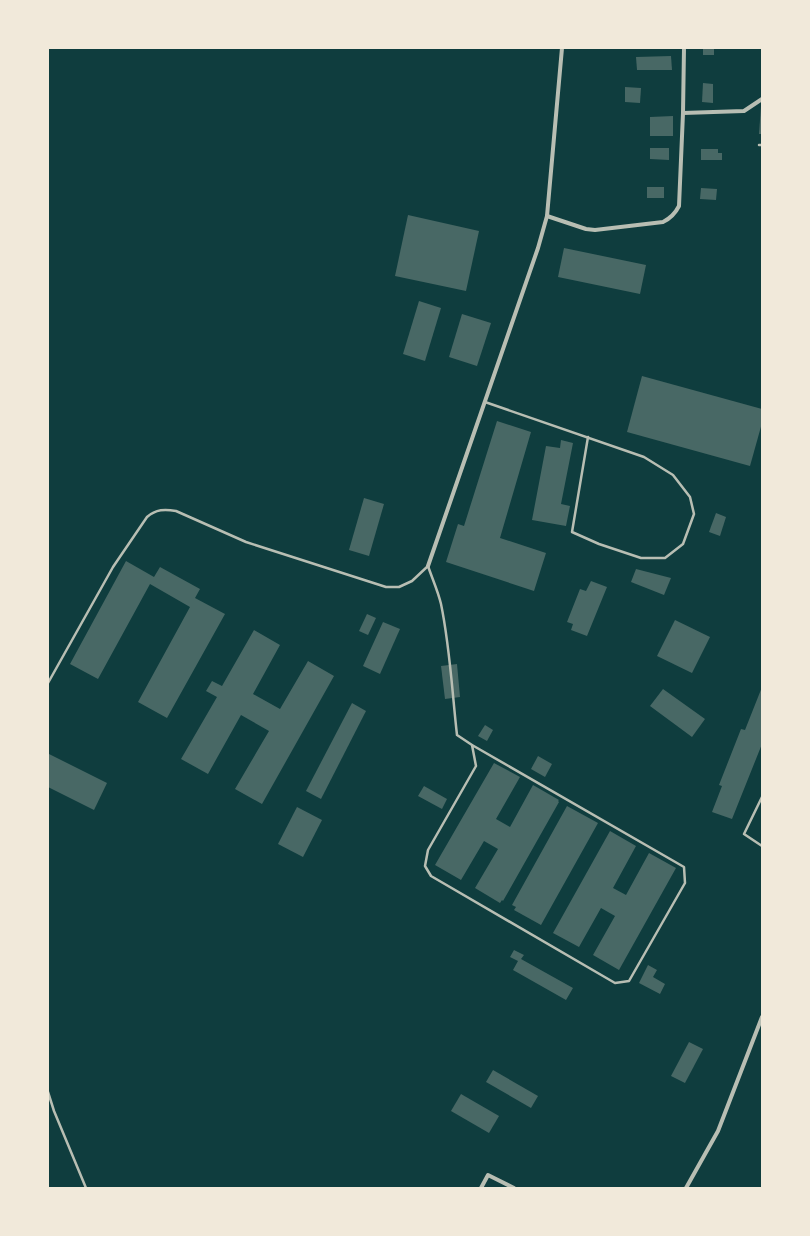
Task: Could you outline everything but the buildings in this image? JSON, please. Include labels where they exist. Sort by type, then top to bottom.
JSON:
[{"type":"street","points":[[428,566],[538,248],[547,216],[562,48]]},
{"type":"street","points":[[547,216],[586,229],[594,230],[663,222],[671,218],[676,213],[679,206],[684,48]]},
{"type":"street","points":[[683,113],[744,111],[762,99]]},
{"type":"street","points":[[686,1188],[718,1131],[762,1017]]},
{"type":"street","points":[[481,1188],[488,1175],[514,1188]]},
{"type":"lane","points":[[485,401],[588,437],[644,457],[672,475],[690,497],[694,514],[683,544],[664,558],[641,558],[599,544],[572,532],[588,437]]},
{"type":"lane","points":[[48,683],[113,567],[147,517],[158,510],[166,509],[176,512],[246,542],[386,587],[399,587],[412,582],[428,566],[440,603],[451,665],[457,735],[684,867],[685,883],[630,981],[615,983],[431,876],[425,866],[428,850],[476,766],[472,745]]},
{"type":"lane","points":[[762,797],[744,834],[762,846]]},
{"type":"lane","points":[[48,1092],[54,1111],[86,1188]]},
{"type":"lane","points":[[48,1111],[54,1111]]}]
